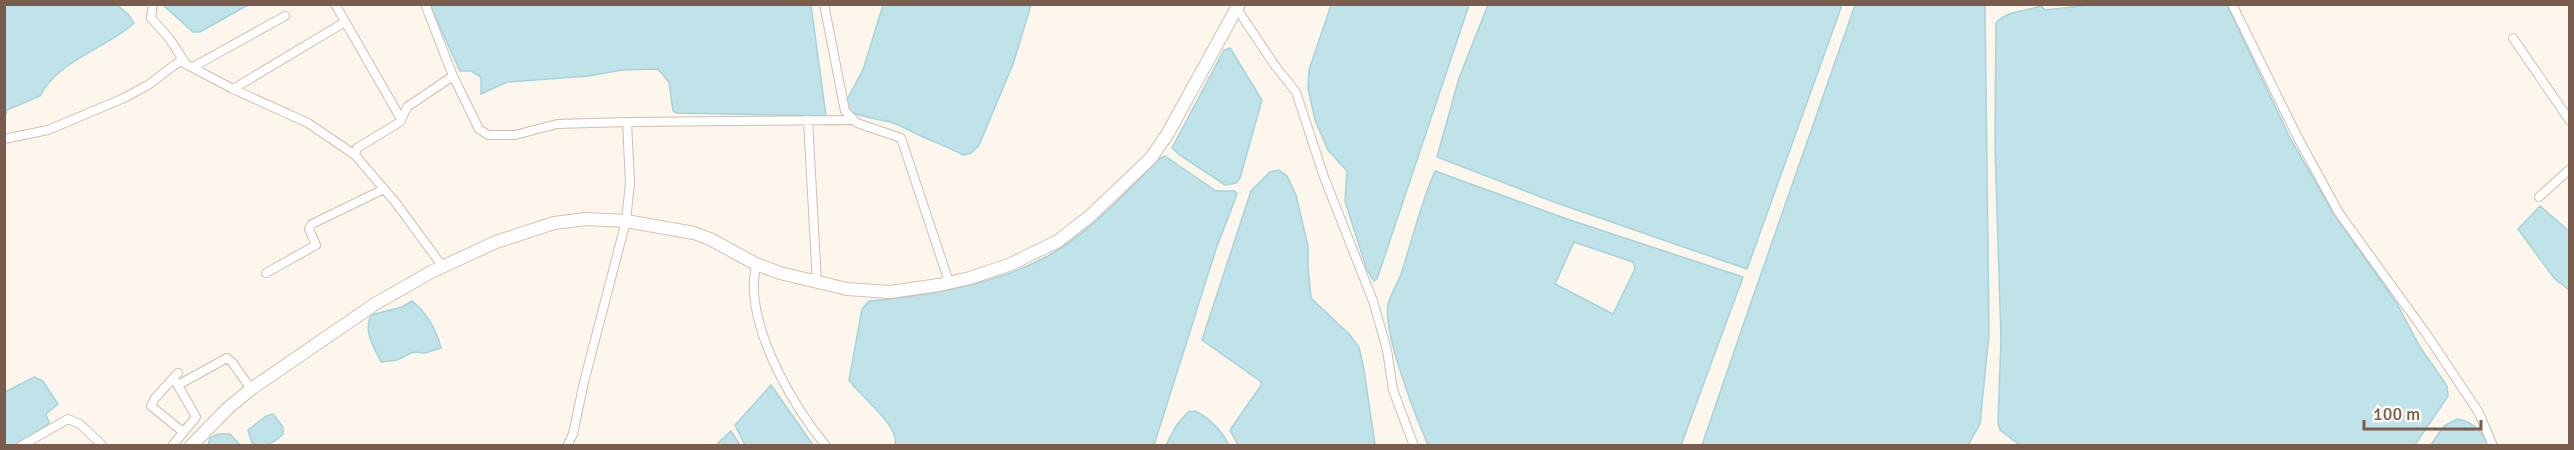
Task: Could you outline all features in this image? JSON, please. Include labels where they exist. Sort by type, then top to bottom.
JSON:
[{"type":"street","points":[[153,4],[151,18],[169,38],[184,62],[233,89],[308,123],[355,155],[439,261]]},
{"type":"street","points":[[336,4],[401,119]]},
{"type":"street","points":[[425,4],[453,76],[479,129],[488,135],[515,135],[557,124],[852,120],[900,138],[950,282]]},
{"type":"street","points":[[824,4],[845,111],[852,120]]},
{"type":"street","points":[[2232,4],[2298,138],[2339,213],[2397,290],[2479,413],[2493,446]]},
{"type":"street","points":[[192,446],[227,409],[251,388],[439,261],[554,223],[586,219],[626,221],[694,233],[756,264],[817,283],[847,289],[890,292],[950,282],[990,272],[1058,241],[1090,216],[1160,146],[1238,7],[1276,67],[1296,92],[1326,185],[1372,301],[1387,350],[1393,390],[1414,446]]},
{"type":"street","points":[[193,68],[285,16]]},
{"type":"street","points":[[233,89],[345,22]]},
{"type":"street","points":[[2513,38],[2570,121]]},
{"type":"street","points":[[4,139],[48,130],[124,98],[157,79],[176,62],[184,62]]},
{"type":"street","points":[[355,155],[357,148],[400,122],[407,107],[453,76]]},
{"type":"street","points":[[808,120],[817,283]]},
{"type":"street","points":[[567,446],[573,434],[584,382],[626,221],[630,183],[627,122]]},
{"type":"street","points":[[2539,197],[2570,169]]},
{"type":"street","points":[[266,273],[316,245],[309,229],[312,224],[384,189]]},
{"type":"street","points":[[756,264],[755,300],[768,348],[805,418],[826,446]]},
{"type":"street","points":[[183,432],[151,406],[177,378],[227,358],[251,388]]},
{"type":"street","points":[[172,446],[196,417],[177,378]]},
{"type":"street","points":[[21,446],[68,419],[80,424],[103,446]]},
{"type":"water","points":[[5,4],[117,5],[128,14],[134,23],[70,64],[58,73],[40,96],[7,110],[5,117]]},
{"type":"water","points":[[163,5],[248,5],[200,32],[193,32]]},
{"type":"water","points":[[430,5],[811,5],[826,116],[677,113],[673,111],[669,82],[658,69],[622,70],[589,76],[507,82],[481,94],[481,77],[471,71],[460,71]]},
{"type":"water","points":[[883,5],[1031,5],[1013,64],[979,145],[971,153],[963,155],[887,121],[858,115],[847,110],[845,103],[863,70]]},
{"type":"water","points":[[1331,5],[1469,5],[1377,279],[1374,281],[1367,270],[1345,201],[1347,171],[1328,150],[1315,120],[1308,88],[1309,70]]},
{"type":"water","points":[[1488,5],[1842,5],[1747,269],[1554,202],[1437,157],[1459,78]]},
{"type":"water","points":[[1855,5],[1985,5],[1989,334],[1980,424],[1968,445],[1702,445],[1759,280]]},
{"type":"water","points":[[2090,5],[2227,5],[2291,140],[2334,214],[2397,304],[2420,347],[2447,386],[2448,396],[2415,445],[2021,446],[2000,430],[1998,422],[2001,339],[1995,146],[1996,23],[2011,13],[2041,6],[2045,10]]},
{"type":"water","points":[[1230,48],[1262,100],[1240,178],[1236,183],[1225,185],[1172,148],[1224,50]]},
{"type":"water","points":[[1165,156],[1216,191],[1235,191],[1237,194],[1216,249],[1154,445],[895,445],[892,429],[849,380],[862,309],[869,301],[914,296],[960,287],[1005,275],[1046,257],[1092,224],[1160,158]]},
{"type":"water","points":[[1279,170],[1287,176],[1296,195],[1308,246],[1311,298],[1350,335],[1359,347],[1375,445],[1238,445],[1230,430],[1262,384],[1202,340],[1251,191],[1270,172]]},
{"type":"water","points":[[1435,171],[1567,219],[1743,277],[1681,445],[1428,445],[1395,355],[1390,335],[1388,305],[1401,275],[1421,208]],"holes":[[[1574,242],[1633,262],[1635,269],[1613,314],[1555,284]]]},
{"type":"water","points":[[2540,206],[2569,231],[2569,290],[2554,278],[2518,229]]},
{"type":"water","points":[[412,301],[430,322],[441,348],[425,353],[413,352],[397,360],[381,362],[369,333],[371,315],[402,307]]},
{"type":"water","points":[[34,377],[43,381],[58,404],[46,414],[49,423],[19,445],[5,446],[5,392]]},
{"type":"water","points":[[771,385],[813,445],[745,445],[735,425]]},
{"type":"water","points":[[1195,411],[1215,425],[1229,445],[1166,445],[1176,426],[1188,412]]},
{"type":"water","points":[[273,414],[283,427],[283,434],[269,444],[252,443],[248,430],[266,416]]},
{"type":"water","points":[[2457,419],[2476,428],[2488,445],[2430,446],[2444,426]]},
{"type":"water","points":[[731,431],[740,445],[716,445]]},
{"type":"water","points":[[218,434],[230,434],[240,445],[208,445],[210,438]]}]
